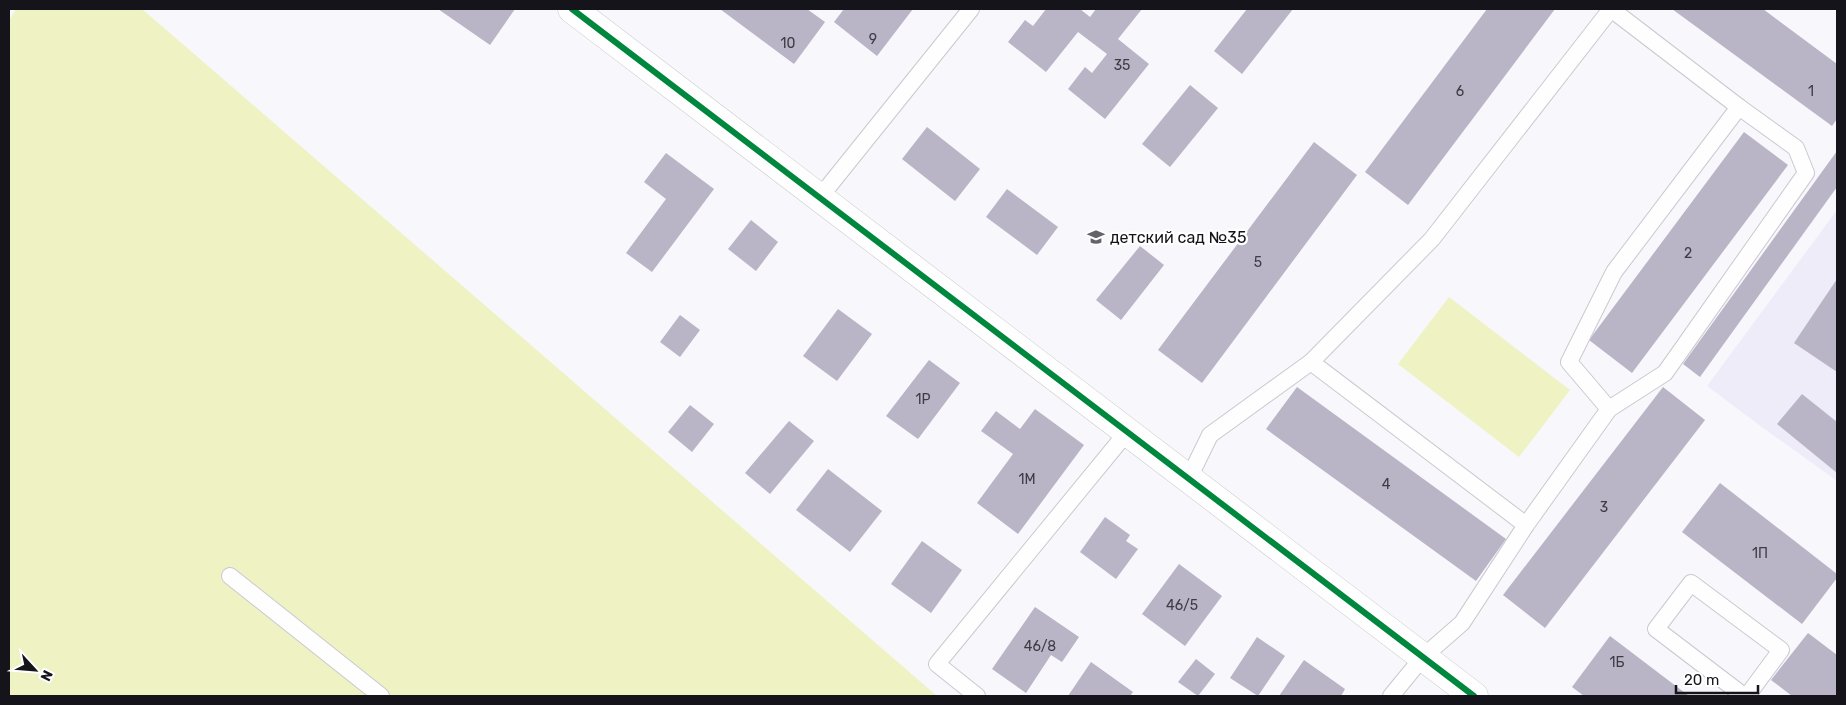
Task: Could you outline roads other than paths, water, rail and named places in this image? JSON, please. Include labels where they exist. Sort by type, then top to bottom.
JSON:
[{"type":"street","points":[[572,9],[1474,696]]},
{"type":"lane","points":[[820,197],[971,9]]},
{"type":"lane","points":[[1189,478],[1210,435],[1311,362],[1432,238],[1610,9],[1796,148],[1806,173],[1665,373],[1609,409],[1526,525],[1462,623],[1422,657],[1391,696]]},
{"type":"lane","points":[[1609,409],[1569,362],[1614,272],[1739,107]]},
{"type":"lane","points":[[1311,362],[1526,525]]},
{"type":"lane","points":[[977,696],[937,664],[1128,431]]},
{"type":"lane","points":[[230,576],[381,696]]},
{"type":"lane","points":[[1691,583],[1781,650],[1745,696],[1656,629],[1691,583]]},
{"type":"place","name":"детский сад №35","points":[[1096,237]]}]
